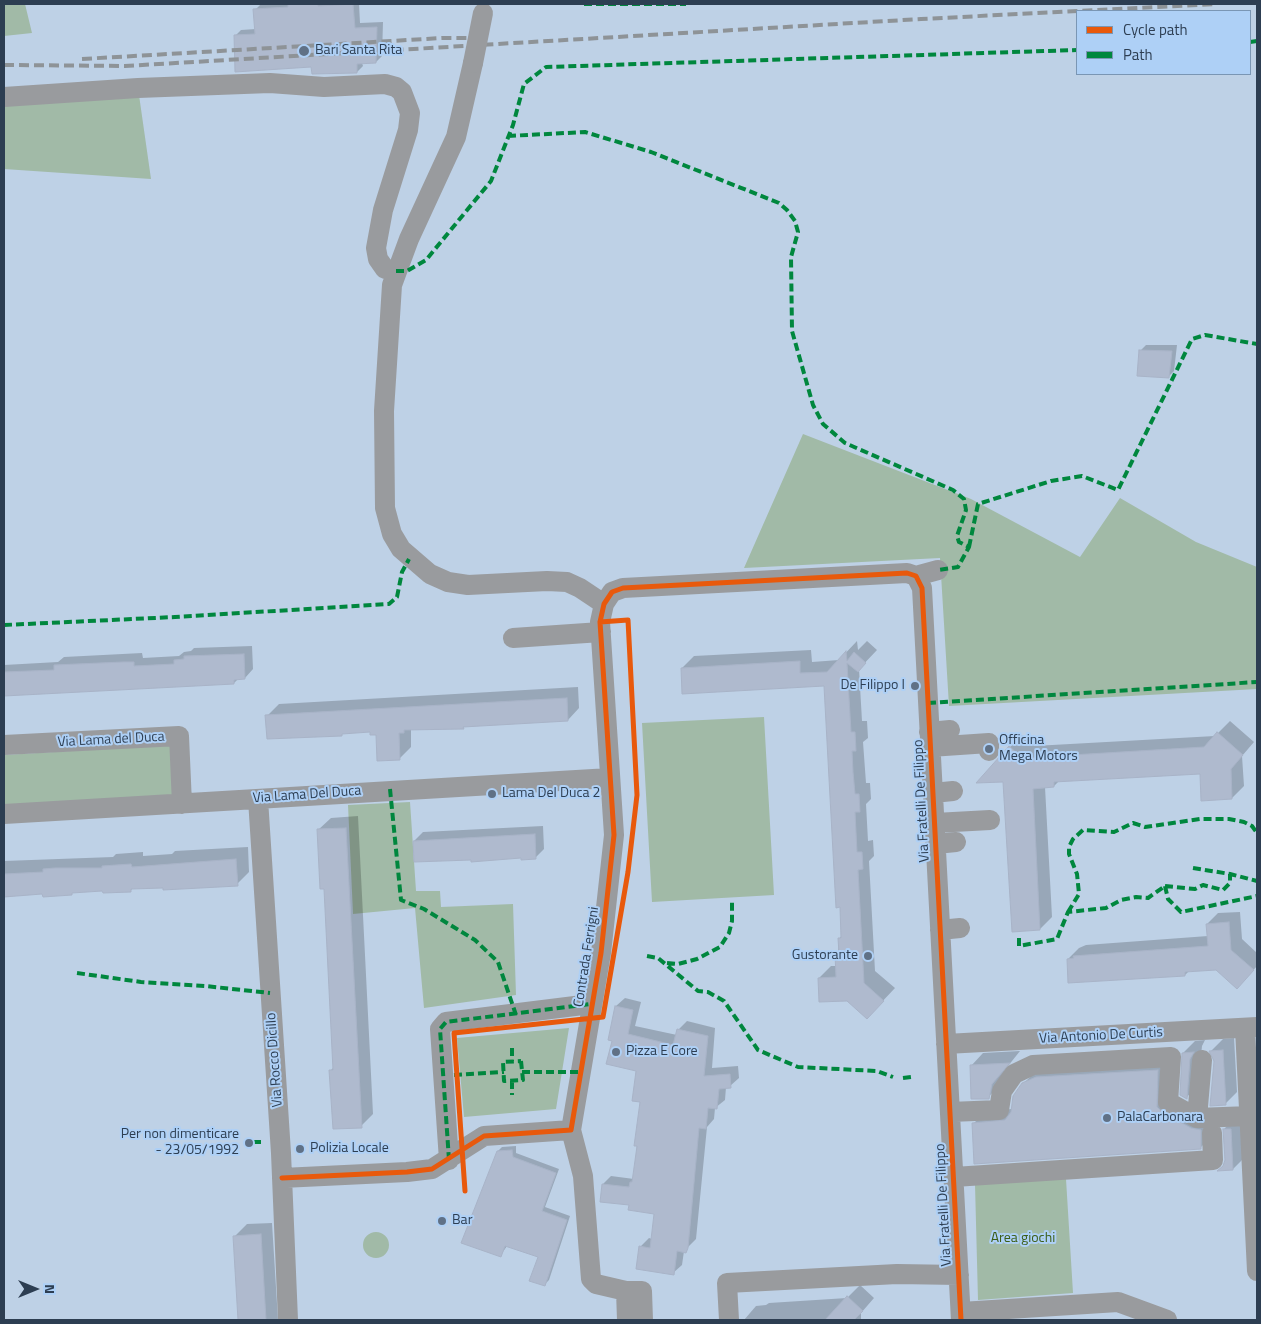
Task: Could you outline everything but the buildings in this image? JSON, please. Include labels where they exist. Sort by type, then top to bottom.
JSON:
[{"type":"street","points":[[483,8],[456,138],[396,271],[390,301],[383,473],[385,508],[392,534],[401,549],[430,574],[448,582],[468,585],[560,581],[580,588],[604,604],[612,592],[623,588],[907,573],[916,576],[938,570]]},
{"type":"street","points":[[4,97],[138,88],[270,83],[324,87],[385,84],[396,87],[402,92],[410,113],[408,130],[383,210],[376,248],[378,259],[385,269],[396,271]]},
{"type":"street","name":"Via Fratelli De Filippo","points":[[916,576],[922,588],[915,633],[936,844],[930,890],[935,940],[935,994],[946,1044],[961,1316]]},
{"type":"street","name":"Contrada Ferrigni","points":[[604,604],[600,622],[613,844],[607,908],[571,1130],[583,1176],[591,1279],[596,1284],[626,1291]]},
{"type":"street","points":[[513,638],[601,632]]},
{"type":"street","points":[[928,757],[950,730]]},
{"type":"street","name":"Via Lama del Duca","points":[[4,745],[180,736],[182,804]]},
{"type":"street","points":[[928,757],[989,743],[989,751]]},
{"type":"street","name":"Via Lama Del Duca","points":[[4,814],[610,778]]},
{"type":"street","name":"Via Rocco Dicillo","points":[[258,799],[282,1178],[288,1320]]},
{"type":"street","points":[[935,823],[990,820]]},
{"type":"street","points":[[936,844],[956,842]]},
{"type":"street","points":[[935,940],[960,928]]},
{"type":"street","name":"Contrada Ferrigni","points":[[449,1160],[440,1028],[446,1022],[591,1004]]},
{"type":"street","points":[[1251,1028],[1250,1116],[1257,1271]]},
{"type":"street","name":"Via Antonio De Curtis","points":[[946,1044],[1251,1028]]},
{"type":"street","points":[[950,1112],[999,1110],[1002,1091],[1014,1074],[1033,1065],[1171,1057],[1168,1102],[1197,1118],[1250,1116]]},
{"type":"street","points":[[1197,1118],[1202,1060]]},
{"type":"street","points":[[282,1178],[432,1169],[449,1160],[484,1136],[571,1130]]},
{"type":"street","points":[[954,1178],[1214,1160],[1212,1133]]},
{"type":"street","points":[[729,1320],[727,1283],[897,1274],[959,1275]]},
{"type":"street","points":[[627,1320],[626,1291],[642,1291],[643,1320]]},
{"type":"street","points":[[961,1316],[1122,1302],[1167,1320]]},
{"type":"green space","points":[[4,4],[25,4],[32,33],[4,36]]},
{"type":"green space","points":[[138,88],[151,179],[4,169],[4,94]]},
{"type":"green space","points":[[803,434],[971,499],[1080,557],[1120,498],[1196,542],[1257,567],[1257,689],[949,706],[940,558],[744,568]]},
{"type":"green space","points":[[764,717],[774,895],[652,902],[642,723]]},
{"type":"green space","points":[[171,745],[174,795],[4,805],[4,755]]},
{"type":"green space","points":[[410,802],[416,891],[440,891],[441,907],[513,904],[516,995],[424,1008],[415,908],[353,914],[348,805]]},
{"type":"green space","points":[[569,1028],[556,1109],[464,1117],[457,1038]]},
{"type":"green space","name":"Area giochi","points":[[1066,1179],[1073,1293],[978,1300],[975,1184]]},
{"type":"green space","points":[[376,1232],[385,1236],[389,1245],[385,1254],[376,1258],[367,1254],[363,1245],[367,1236]]},
{"type":"railway","points":[[1098,10],[1216,4]]},
{"type":"railway","points":[[4,65],[125,66],[1076,11]]},
{"type":"railway","points":[[82,59],[442,38],[484,38]]},
{"type":"marked path","points":[[584,4],[686,4]]},
{"type":"marked path","points":[[1251,42],[1257,41]]},
{"type":"marked path","points":[[396,271],[407,271],[426,260],[491,181],[513,125],[524,84],[546,67],[1076,50]]},
{"type":"marked path","points":[[508,136],[585,132],[651,152],[779,203],[787,210],[795,221],[798,232],[791,257],[792,331],[813,405],[823,424],[845,443],[953,490],[964,499],[966,510],[957,536],[959,542],[969,547],[958,567],[938,570]]},
{"type":"marked path","points":[[969,547],[978,504],[1051,481],[1082,476],[1118,490],[1192,339],[1205,335],[1257,344]]},
{"type":"marked path","points":[[4,625],[389,604],[397,597],[402,572],[409,559]]},
{"type":"marked path","points":[[928,703],[1257,682]]},
{"type":"marked path","points":[[390,789],[401,900],[424,909],[475,940],[498,962],[516,1015]]},
{"type":"marked path","points":[[1068,912],[1079,894],[1077,874],[1069,854],[1069,847],[1073,839],[1083,830],[1114,832],[1133,823],[1145,827],[1200,819],[1229,819],[1244,822],[1252,826],[1257,833]]},
{"type":"marked path","points":[[1193,868],[1257,881]]},
{"type":"marked path","points":[[1165,886],[1195,889],[1203,885],[1223,890],[1230,883],[1230,874]]},
{"type":"marked path","points":[[1165,886],[1168,899],[1181,912],[1257,896]]},
{"type":"marked path","points":[[1019,938],[1019,946],[1057,939],[1068,912],[1106,908],[1121,900],[1136,897],[1148,898],[1165,886]]},
{"type":"marked path","points":[[667,963],[678,964],[697,959],[720,947],[729,933],[732,921],[732,902]]},
{"type":"marked path","points":[[647,956],[658,958],[698,991],[708,992],[724,1001],[758,1050],[798,1067],[877,1071],[893,1077]]},
{"type":"marked path","points":[[77,973],[141,982],[270,993]]},
{"type":"marked path","points":[[449,1160],[440,1029],[446,1022],[591,1004]]},
{"type":"marked path","points":[[512,1048],[512,1061]]},
{"type":"marked path","points":[[521,1061],[523,1080],[504,1081],[503,1062],[521,1061]]},
{"type":"marked path","points":[[454,1075],[504,1072]]},
{"type":"marked path","points":[[522,1072],[580,1072]]},
{"type":"marked path","points":[[903,1078],[911,1077]]},
{"type":"marked path","points":[[512,1081],[512,1095]]},
{"type":"marked path","points":[[253,1142],[264,1142]]},
{"type":"cycle path","points":[[282,1178],[432,1169],[484,1136],[571,1130],[601,953],[614,835],[600,622],[604,604],[612,592],[623,588],[907,573],[916,576],[922,588],[961,1320]]},
{"type":"cycle path","points":[[465,1191],[454,1033],[603,1017],[628,872],[637,795],[628,620],[600,622]]},
{"type":"place","name":"Bari Santa Rita","points":[[304,51]]},
{"type":"place","name":"De Filippo I","points":[[915,686]]},
{"type":"place","name":"Officina Mega Motors","points":[[989,749]]},
{"type":"place","name":"Lama Del Duca 2","points":[[492,794]]},
{"type":"place","name":"Gustorante","points":[[868,956]]},
{"type":"place","name":"Pizza E Core","points":[[616,1052]]},
{"type":"place","name":"PalaCarbonara","points":[[1107,1118]]},
{"type":"place","name":"Per non dimenticare - 23/05/1992","points":[[249,1143]]},
{"type":"place","name":"Polizia Locale","points":[[300,1149]]},
{"type":"place","name":"Bar","points":[[442,1221]]}]
